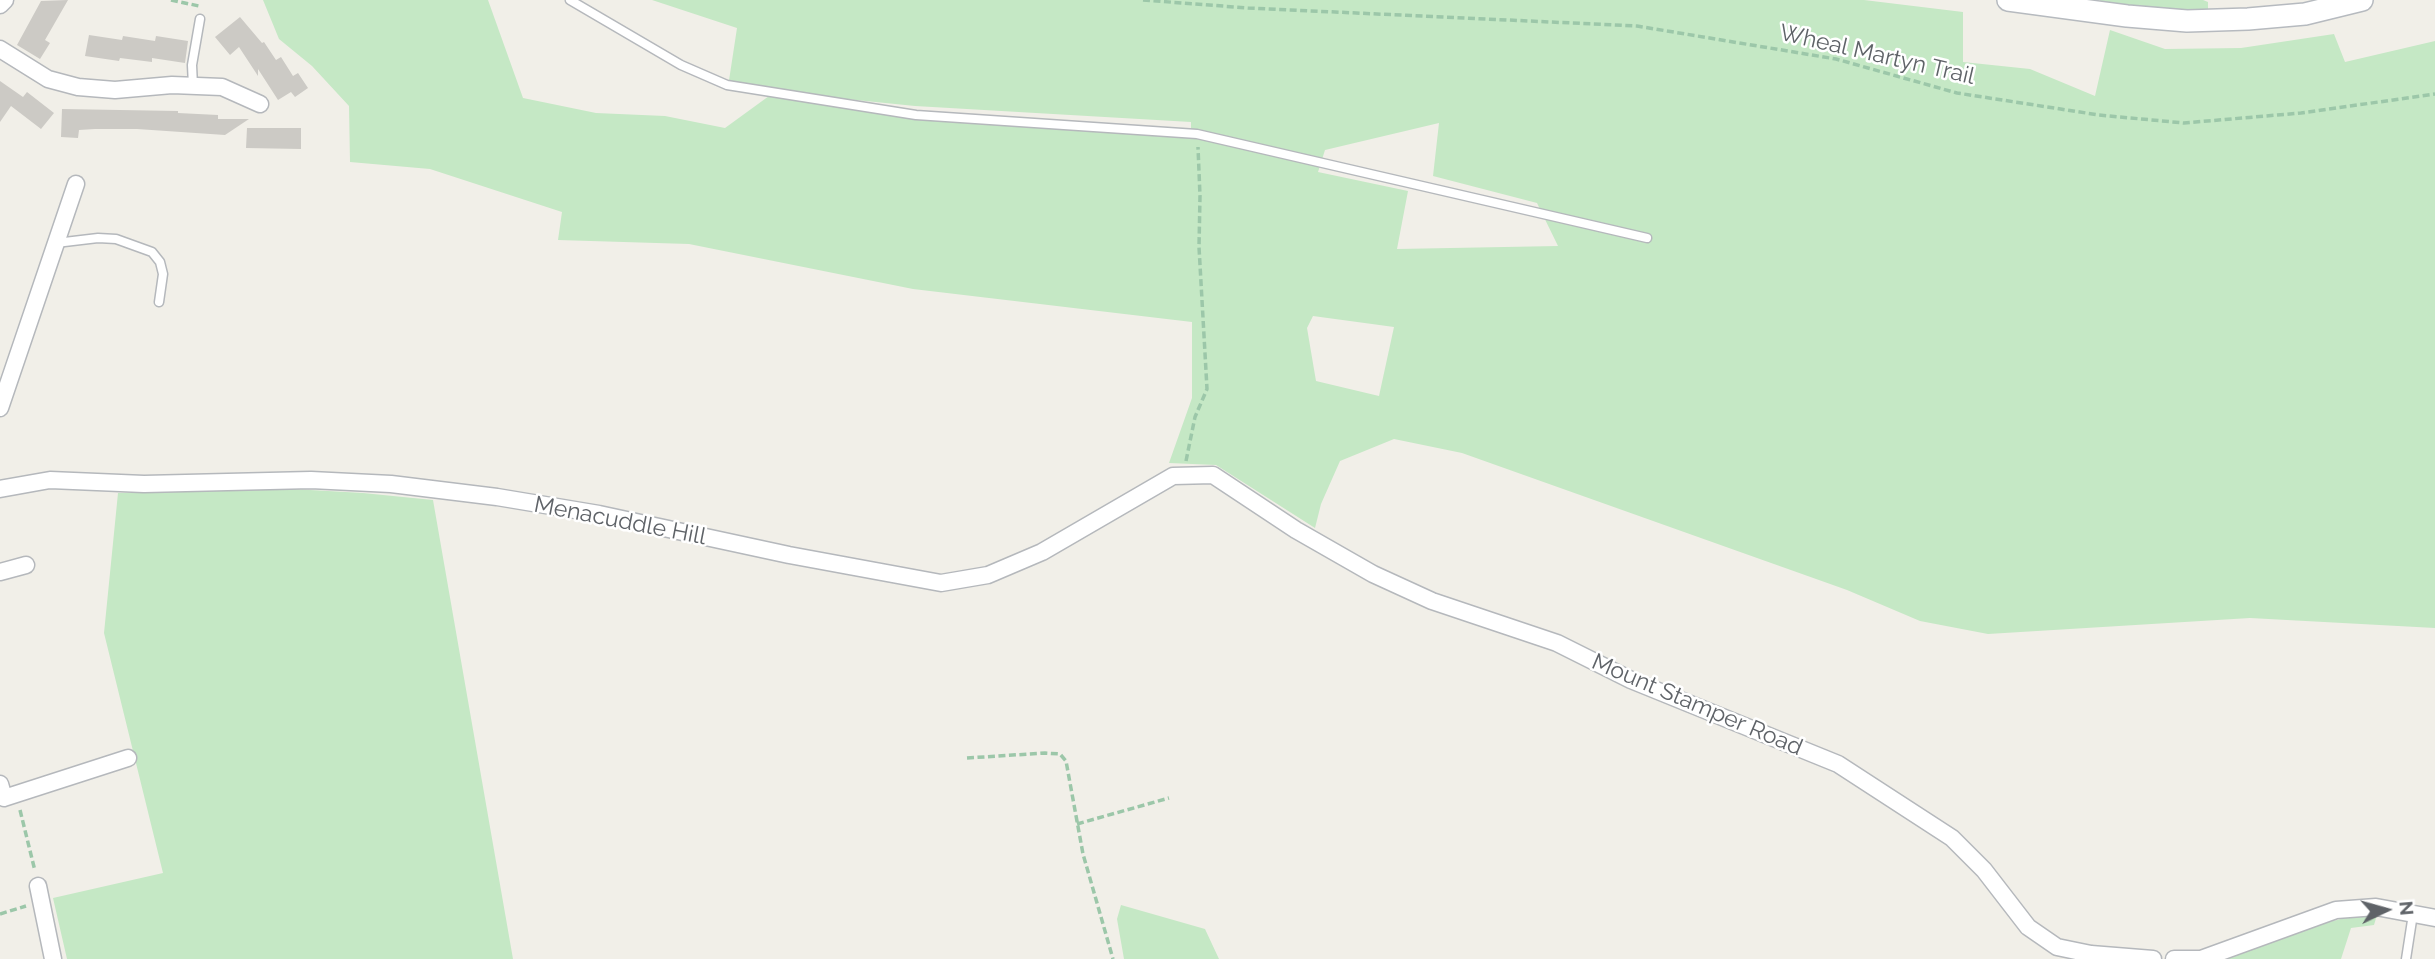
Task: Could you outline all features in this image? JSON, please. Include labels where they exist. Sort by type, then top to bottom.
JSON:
[{"type":"main road","points":[[2008,0],[2187,21],[2305,14],[2362,0]]},
{"type":"street","points":[[0,5],[5,0]]},
{"type":"street","points":[[0,49],[48,79],[78,87],[116,90],[172,85],[222,87],[260,104]]},
{"type":"street","points":[[0,408],[76,184]]},
{"type":"street","name":"Menacuddle Hill","points":[[0,489],[50,480],[144,484],[312,480],[391,484],[498,497],[599,514],[789,555],[941,583],[988,575],[1042,552],[1173,476],[1213,474]]},
{"type":"street","name":"Mount Stamper Road","points":[[1213,474],[1296,530],[1373,574],[1432,601],[1557,643],[1631,680],[1838,764],[1952,838],[1984,870],[2028,927],[2057,947],[2091,954],[2153,959]]},
{"type":"street","points":[[0,572],[26,565]]},
{"type":"street","points":[[0,784],[4,798],[128,758]]},
{"type":"street","points":[[40,894],[53,959]]},
{"type":"street","points":[[2174,959],[2202,959],[2336,910],[2376,907],[2435,918]]},
{"type":"lane","points":[[570,0],[681,65],[727,85],[916,115],[1197,134],[1647,238]]},
{"type":"lane","points":[[193,86],[192,65],[200,19]]},
{"type":"lane","points":[[56,243],[98,238],[116,239],[152,252],[160,262],[163,274],[159,302]]},
{"type":"lane","points":[[2406,959],[2413,914]]},
{"type":"path","points":[[171,0],[199,6]]},
{"type":"path","name":"Wheal Martyn Trail","points":[[1143,0],[1248,8],[1637,26],[1836,59],[1957,93],[2099,115],[2183,123],[2301,113],[2435,94]]},
{"type":"path","points":[[1185,476],[1186,454],[1195,417],[1207,389],[1199,247],[1197,134]]},
{"type":"path","points":[[967,758],[1045,752],[1060,754],[1066,761],[1083,853],[1113,959]]},
{"type":"path","points":[[0,914],[40,894],[17,794]]},
{"type":"path","points":[[1077,824],[1168,798]]},
{"type":"green space","points":[[263,0],[488,0],[523,98],[596,113],[665,116],[725,128],[769,96],[912,119],[1191,138],[1191,122],[915,106],[728,87],[737,28],[652,0],[1864,0],[1963,12],[1963,62],[2030,69],[2095,96],[2110,30],[2165,49],[2241,48],[2334,34],[2345,62],[2435,41],[2435,628],[2250,618],[1988,634],[1920,621],[1847,590],[1462,453],[1394,439],[1340,461],[1321,504],[1315,528],[1216,465],[1169,463],[1192,398],[1192,322],[913,289],[689,244],[558,240],[562,212],[430,169],[350,162],[349,106],[312,66],[279,39]],"holes":[[[1439,123],[1433,176],[1537,203],[1558,246],[1397,249],[1408,191],[1318,172],[1325,150]],[[1313,316],[1394,327],[1379,396],[1316,381],[1307,328]]]},
{"type":"green space","points":[[2100,0],[2203,0],[2208,2],[2208,21],[2097,11]]},
{"type":"green space","points":[[275,488],[433,500],[513,959],[67,959],[53,898],[163,873],[104,633],[118,493]]},
{"type":"green space","points":[[1121,905],[1205,929],[1219,959],[1124,959],[1117,919]]},
{"type":"green space","points":[[2377,915],[2374,925],[2351,928],[2341,959],[2219,959],[2272,936],[2349,917]]},
{"type":"building","points":[[68,0],[45,40],[50,43],[40,59],[17,45],[41,1]]},
{"type":"building","points":[[240,17],[262,43],[264,42],[276,60],[281,57],[293,76],[298,73],[308,88],[295,97],[291,92],[278,100],[258,69],[258,76],[239,47],[230,55],[215,37]]},
{"type":"building","points":[[89,35],[155,41],[156,36],[188,41],[185,63],[152,58],[152,62],[85,56]]},
{"type":"building","points":[[0,81],[23,97],[27,92],[54,113],[41,129],[11,106],[0,122]]},
{"type":"building","points":[[62,109],[178,111],[218,115],[218,119],[249,119],[225,135],[95,129],[79,130],[78,138],[61,137]]},
{"type":"building","points":[[247,128],[301,128],[301,149],[246,148]]}]
